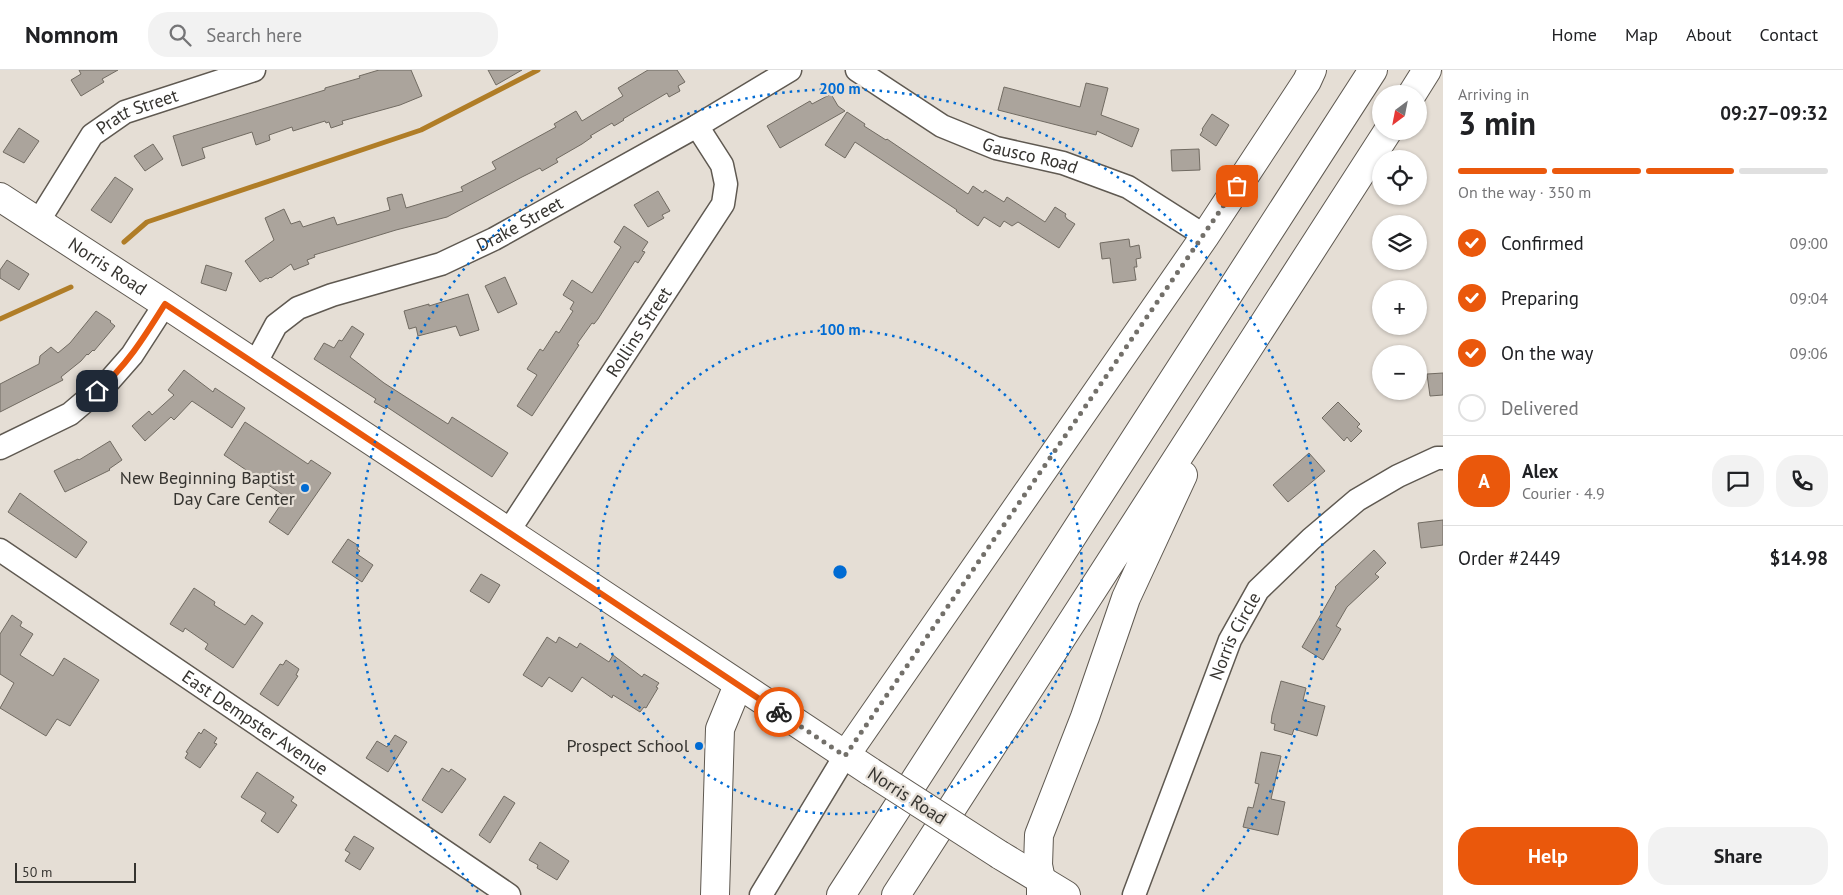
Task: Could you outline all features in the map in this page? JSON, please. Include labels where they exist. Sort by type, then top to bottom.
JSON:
[{"type":"main road","points":[[845,756],[1204,236],[1307,81],[1312,70]]},
{"type":"main road","points":[[840,895],[1373,70]]},
{"type":"main road","points":[[1418,85],[1427,70]]},
{"type":"main road","points":[[896,895],[1382,140]]},
{"type":"main road","name":"Norris Road","points":[[0,197],[165,304],[845,756],[1000,856],[1041,887],[1066,895]]},
{"type":"main road","points":[[1041,887],[1038,865],[1039,835],[1085,717],[1126,598],[1172,500],[1213,403]]},
{"type":"main road","points":[[714,895],[720,729],[738,685]]},
{"type":"street","name":"Pratt Street","points":[[38,222],[92,135],[125,112],[254,70]]},
{"type":"street","name":"Drake Street","points":[[255,364],[276,325],[298,308],[332,295],[441,264],[494,239],[697,126],[790,70]]},
{"type":"street","name":"Gausco Road","points":[[857,70],[942,126],[996,148],[1063,163],[1128,187],[1204,236]]},
{"type":"street","name":"Rollins Street","points":[[508,532],[723,204],[726,184],[722,165],[697,126]]},
{"type":"street","points":[[0,448],[70,414],[110,380],[132,354],[165,304]]},
{"type":"street","name":"Norris Circle","points":[[1134,895],[1230,640],[1258,590],[1311,539],[1357,500],[1398,476],[1440,458]]},
{"type":"street","name":"East Dempster Avenue","points":[[0,550],[509,895]]},
{"type":"street","points":[[761,895],[845,756]]},
{"type":"building","points":[[79,70],[118,70],[102,79],[104,82],[81,96],[71,80],[81,74]]},
{"type":"building","points":[[379,70],[411,70],[422,96],[400,105],[342,121],[343,124],[331,128],[329,122],[326,123],[325,121],[293,131],[292,127],[269,135],[270,140],[256,145],[252,132],[202,148],[205,158],[182,166],[173,136],[325,90],[325,88],[360,78],[359,76]]},
{"type":"building","points":[[488,70],[522,70],[496,85]]},
{"type":"building","points":[[648,70],[677,70],[685,82],[678,86],[680,91],[669,97],[667,93],[614,126],[612,123],[556,159],[558,162],[542,171],[540,168],[447,217],[396,230],[314,255],[315,257],[307,260],[309,264],[294,270],[291,264],[271,278],[266,278],[260,282],[245,261],[274,240],[265,218],[284,209],[291,224],[300,221],[303,227],[334,217],[337,225],[390,210],[387,198],[402,194],[406,208],[463,191],[461,187],[496,169],[492,162],[556,127],[554,124],[576,111],[582,121],[623,96],[618,88]]},
{"type":"building","points":[[1086,83],[1108,88],[1101,115],[1139,129],[1132,147],[1097,131],[1096,135],[998,110],[1004,87],[1080,107]]},
{"type":"building","points":[[831,94],[838,106],[845,111],[780,148],[767,126],[810,101],[812,104]]},
{"type":"building","points":[[847,112],[865,124],[864,126],[887,139],[968,194],[973,186],[983,193],[985,190],[1004,202],[1007,197],[1045,222],[1055,207],[1066,214],[1067,219],[1075,224],[1059,248],[1018,222],[1012,226],[1004,221],[1000,227],[984,217],[978,226],[855,142],[845,158],[825,145]]},
{"type":"building","points":[[1212,114],[1229,125],[1216,146],[1200,135]]},
{"type":"building","points":[[19,128],[39,141],[24,163],[3,152]]},
{"type":"building","points":[[153,144],[163,159],[145,171],[134,156]]},
{"type":"building","points":[[1199,149],[1200,170],[1172,171],[1171,150]]},
{"type":"building","points":[[115,177],[133,189],[111,223],[91,210]]},
{"type":"building","points":[[658,191],[670,211],[662,215],[664,218],[648,227],[634,205]]},
{"type":"building","points":[[624,226],[648,242],[642,251],[645,252],[638,263],[635,261],[598,319],[594,324],[592,323],[577,344],[579,345],[532,416],[517,406],[537,375],[527,369],[540,349],[543,351],[556,331],[559,333],[573,311],[570,309],[574,302],[563,295],[572,280],[592,293],[621,247],[614,242]]},
{"type":"building","points":[[1129,239],[1130,247],[1139,245],[1141,258],[1136,259],[1137,267],[1134,267],[1136,280],[1113,283],[1110,258],[1102,259],[1100,243]]},
{"type":"building","points":[[7,260],[29,274],[19,290],[0,278],[0,270]]},
{"type":"building","points":[[206,265],[232,273],[226,291],[201,283]]},
{"type":"building","points":[[505,277],[517,304],[498,313],[485,286]]},
{"type":"building","points":[[468,294],[479,330],[460,336],[456,326],[418,336],[416,327],[409,329],[404,311],[429,304],[429,306]]},
{"type":"building","points":[[96,311],[115,326],[94,351],[87,354],[61,377],[63,380],[0,412],[0,384],[39,364],[40,356],[51,347],[58,353],[70,343]]},
{"type":"building","points":[[352,326],[364,334],[350,357],[384,383],[448,424],[452,417],[508,453],[492,477],[387,407],[386,409],[374,402],[376,399],[314,359],[324,343],[334,348],[339,340],[342,341]]},
{"type":"building","points":[[184,370],[213,392],[215,388],[245,408],[232,428],[192,401],[174,420],[171,417],[145,441],[132,426],[149,411],[152,415],[174,395],[168,390]]},
{"type":"building","points":[[1443,373],[1443,395],[1430,396],[1427,374]]},
{"type":"building","points":[[1338,402],[1360,424],[1357,427],[1362,431],[1351,442],[1347,437],[1344,441],[1322,418]]},
{"type":"building","points":[[245,422],[308,464],[311,460],[331,473],[288,535],[269,522],[286,497],[224,455]]},
{"type":"building","points":[[110,441],[122,460],[110,470],[65,492],[54,471],[79,460]]},
{"type":"building","points":[[1309,453],[1325,471],[1288,502],[1273,485]]},
{"type":"building","points":[[20,493],[87,542],[76,558],[8,512]]},
{"type":"building","points":[[1443,520],[1443,545],[1421,548],[1418,523]]},
{"type":"building","points":[[348,539],[359,546],[357,549],[360,551],[357,554],[373,565],[362,582],[332,562]]},
{"type":"building","points":[[1374,550],[1386,563],[1375,574],[1379,577],[1347,607],[1336,626],[1341,629],[1323,660],[1302,647],[1335,587]]},
{"type":"building","points":[[481,574],[500,585],[489,603],[470,591]]},
{"type":"building","points":[[194,588],[215,602],[214,605],[245,625],[252,615],[263,623],[233,668],[205,649],[208,644],[185,628],[183,632],[170,624]]},
{"type":"building","points":[[12,615],[22,622],[20,626],[33,634],[20,655],[53,676],[64,658],[99,680],[70,726],[57,719],[46,736],[0,708],[14,683],[0,674],[0,634]]},
{"type":"building","points":[[547,637],[556,643],[559,637],[577,648],[580,643],[609,662],[613,655],[642,677],[644,674],[659,683],[656,687],[658,688],[646,708],[644,707],[640,712],[613,695],[612,698],[582,677],[572,692],[549,677],[542,687],[523,675]]},
{"type":"building","points":[[286,660],[299,669],[296,675],[298,676],[278,706],[260,694],[280,664],[283,665]]},
{"type":"building","points":[[1281,681],[1306,688],[1303,700],[1325,706],[1317,736],[1294,729],[1292,735],[1274,730],[1275,724],[1271,723],[1272,715]]},
{"type":"building","points":[[204,729],[217,738],[214,743],[217,744],[200,768],[185,758],[188,753],[186,752],[199,732],[201,734]]},
{"type":"building","points":[[395,735],[407,742],[388,772],[366,758],[377,741],[387,747]]},
{"type":"building","points":[[1261,752],[1281,756],[1271,799],[1285,802],[1278,835],[1243,827],[1248,807],[1253,808],[1259,784],[1255,783]]},
{"type":"building","points":[[442,768],[449,772],[451,769],[466,779],[442,813],[422,800]]},
{"type":"building","points":[[257,772],[294,797],[291,801],[297,805],[278,833],[261,821],[266,813],[241,797]]},
{"type":"building","points":[[504,796],[515,803],[490,843],[479,835]]},
{"type":"building","points":[[354,836],[374,848],[360,870],[345,861],[350,853],[345,850]]},
{"type":"building","points":[[540,842],[569,861],[557,880],[537,868],[538,865],[529,860]]},
{"type":"waterway","points":[[124,242],[147,222],[421,130],[538,70]]},
{"type":"waterway","points":[[0,319],[71,287]]},
{"type":"way so far","points":[[779,712],[845,756],[1237,186]]},
{"type":"place","name":"New Beginning Baptist Day Care Center","points":[[305,488]]},
{"type":"place","name":"Prospect School","points":[[699,746]]},
{"type":"route","points":[[97,391],[110,380],[132,354],[165,304],[779,712]]}]
